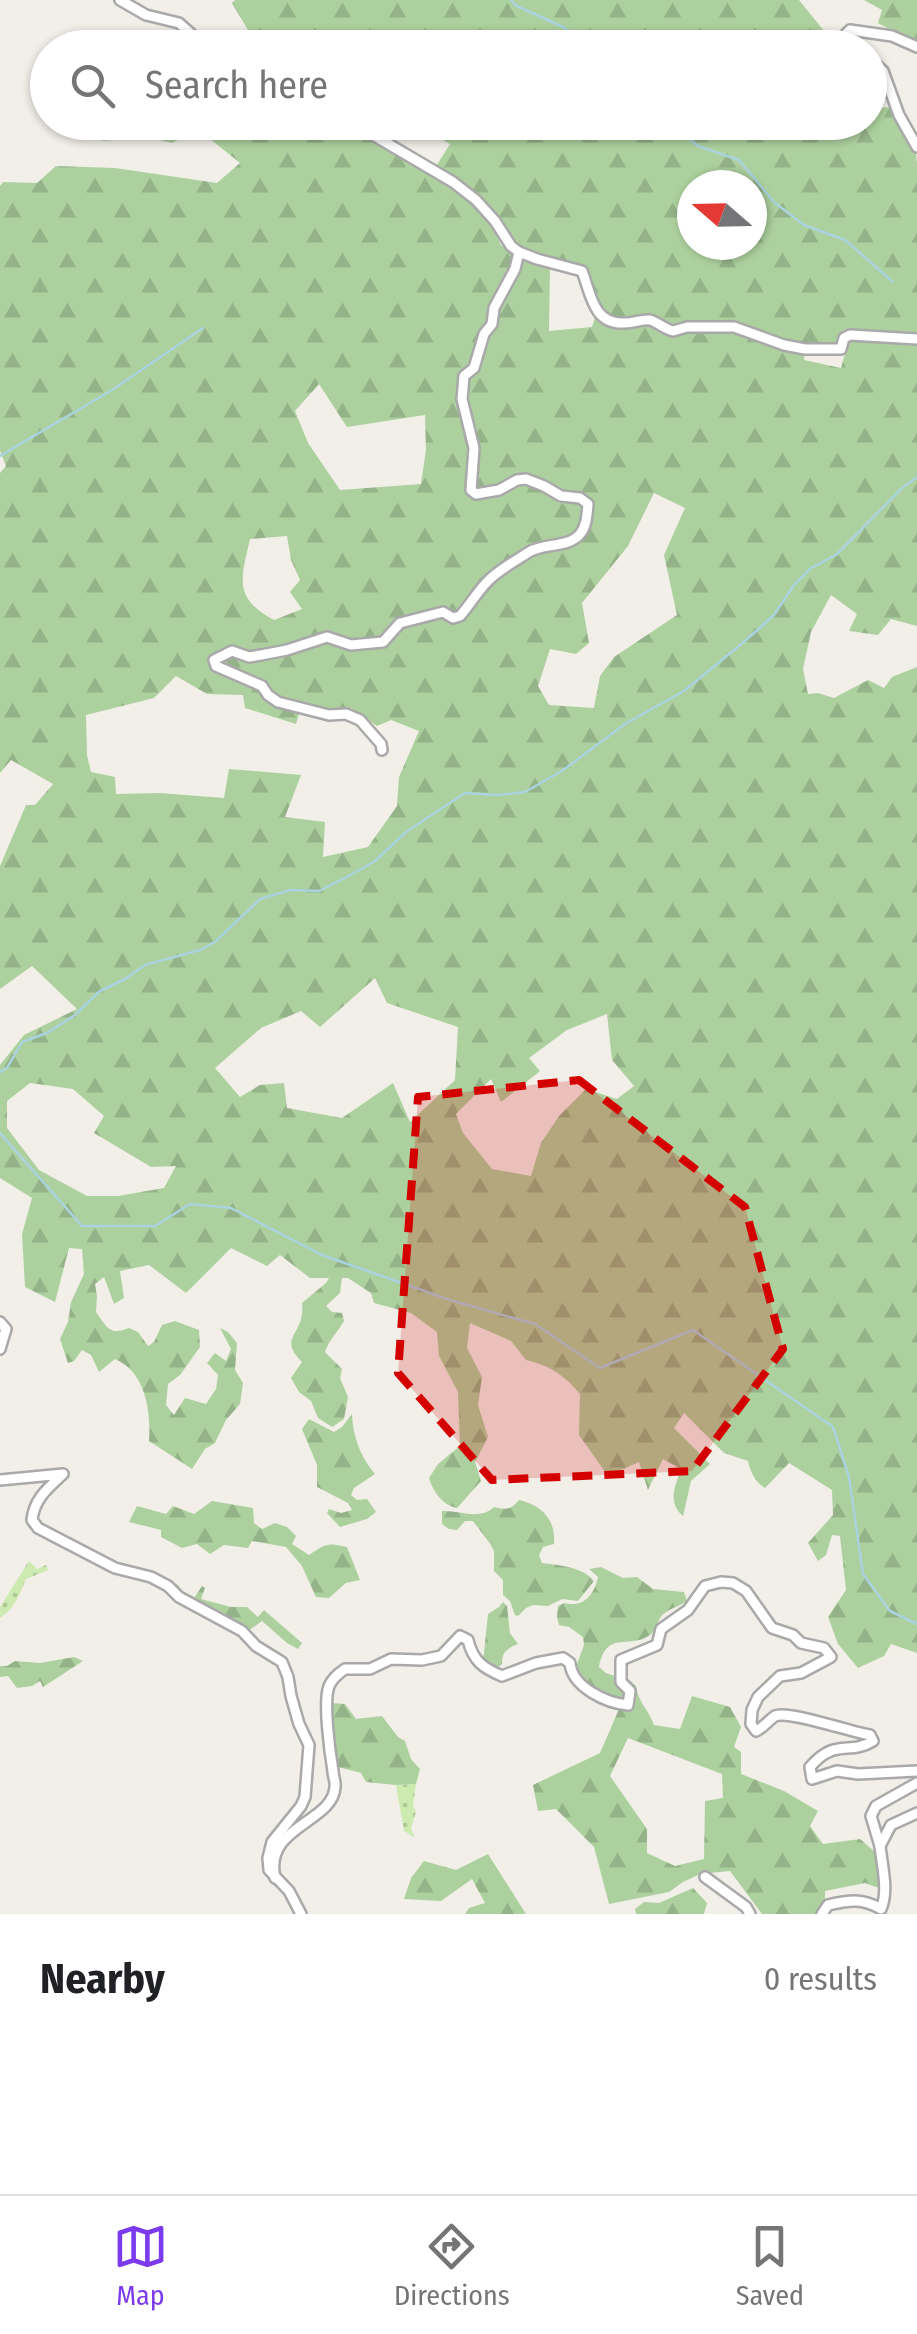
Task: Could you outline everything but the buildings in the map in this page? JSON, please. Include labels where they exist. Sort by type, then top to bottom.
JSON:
[{"type":"street","points":[[120,0],[146,15],[179,23],[187,30]]},
{"type":"street","points":[[887,35],[917,47]]},
{"type":"street","points":[[887,82],[899,115],[917,146]]},
{"type":"street","points":[[382,140],[476,200],[519,252],[582,271],[596,309],[612,322],[651,320],[673,331],[687,327],[734,327],[805,349],[841,349],[844,338],[850,335],[917,339]]},
{"type":"street","points":[[382,750],[360,720],[278,702],[262,686],[216,666],[214,660],[232,651],[249,657],[327,637],[352,645],[384,642],[400,623],[443,612],[452,618],[460,616],[494,575],[533,549],[577,538],[584,530],[588,504],[580,498],[561,496],[526,479],[499,490],[476,494],[471,490],[474,448],[462,399],[464,376],[474,368],[484,334],[492,324],[494,308],[515,269],[519,252]]},
{"type":"street","points":[[0,1322],[6,1328],[0,1349]]},
{"type":"street","points":[[0,1480],[63,1474],[34,1506],[32,1520],[38,1528],[115,1568],[151,1577],[168,1586],[179,1597],[242,1631],[256,1646],[282,1662],[299,1724],[309,1745],[305,1796],[272,1842],[268,1858],[270,1870],[290,1891],[301,1914]]},
{"type":"street","points":[[275,1878],[279,1846],[330,1803],[336,1788],[327,1706],[329,1686],[344,1669],[370,1668],[391,1659],[441,1656],[460,1636],[468,1640],[483,1668],[502,1676],[536,1662],[563,1658],[581,1684],[612,1703],[628,1705],[630,1692],[621,1682],[622,1660],[657,1645],[661,1629],[688,1610],[704,1586],[720,1582],[746,1591],[772,1628],[793,1635],[802,1643],[824,1648],[831,1657],[801,1673],[780,1676],[758,1696],[750,1724],[756,1732],[775,1716],[789,1714],[870,1735],[873,1741],[864,1747],[836,1748],[819,1756],[810,1767],[812,1779],[837,1771],[917,1771]]},
{"type":"street","points":[[822,1914],[828,1905],[857,1900],[882,1910],[885,1892],[880,1846],[871,1816],[876,1806],[917,1783]]},
{"type":"street","points":[[880,1846],[891,1826],[917,1813]]},
{"type":"street","points":[[705,1877],[750,1914]]},
{"type":"highlighted area","points":[[579,1080],[745,1207],[783,1349],[692,1471],[492,1480],[398,1373],[418,1097]]},
{"type":"green space","points":[[799,0],[823,30],[248,30],[232,3]]},
{"type":"green space","points":[[864,0],[917,0],[917,44],[878,23],[882,10]]},
{"type":"green space","points":[[887,107],[893,107],[915,147],[917,163],[917,336],[843,330],[840,346],[804,347],[734,324],[687,322],[671,329],[650,317],[612,319],[597,307],[583,269],[518,250],[496,218],[435,168],[450,144],[443,140],[887,140]]},
{"type":"green space","points":[[211,140],[373,140],[436,176],[489,220],[501,245],[513,253],[511,268],[491,308],[489,325],[479,333],[471,366],[462,373],[461,401],[470,457],[469,493],[476,498],[503,492],[522,482],[553,497],[584,504],[580,528],[573,535],[531,546],[506,566],[490,572],[462,611],[454,614],[442,606],[399,620],[381,638],[352,641],[327,635],[247,655],[230,648],[211,660],[214,669],[259,690],[278,706],[300,711],[296,724],[245,708],[243,695],[207,694],[176,676],[154,698],[86,715],[91,772],[115,777],[116,794],[224,798],[229,769],[301,775],[285,817],[325,822],[323,857],[368,847],[397,806],[399,777],[419,731],[391,720],[377,726],[351,708],[333,711],[278,700],[263,683],[216,661],[232,653],[245,657],[268,657],[324,640],[354,647],[385,644],[402,625],[445,615],[452,620],[464,617],[496,576],[535,551],[579,539],[587,529],[590,502],[525,477],[496,488],[474,489],[478,446],[467,417],[464,384],[477,367],[486,334],[495,323],[496,308],[517,270],[520,256],[550,265],[549,331],[592,327],[596,314],[615,324],[650,322],[672,333],[733,329],[805,352],[804,360],[841,368],[849,339],[917,342],[917,626],[891,619],[878,635],[849,631],[857,614],[831,595],[811,632],[803,669],[808,694],[834,698],[868,680],[884,688],[892,677],[917,667],[917,1653],[891,1644],[884,1656],[858,1668],[838,1644],[828,1617],[846,1590],[840,1536],[832,1535],[826,1555],[818,1561],[808,1543],[833,1515],[832,1490],[789,1463],[765,1488],[758,1483],[748,1461],[724,1453],[684,1413],[674,1428],[710,1464],[691,1481],[683,1516],[674,1500],[681,1469],[663,1459],[648,1490],[639,1462],[608,1476],[579,1435],[580,1394],[550,1368],[526,1360],[511,1341],[470,1323],[467,1348],[482,1377],[478,1405],[488,1437],[475,1462],[481,1481],[457,1508],[439,1497],[429,1478],[438,1464],[460,1446],[458,1392],[439,1356],[437,1332],[411,1313],[374,1303],[371,1293],[348,1278],[342,1278],[340,1293],[326,1306],[332,1312],[342,1313],[344,1321],[325,1352],[342,1369],[340,1378],[348,1397],[344,1419],[332,1427],[318,1418],[311,1401],[299,1392],[291,1378],[302,1362],[292,1341],[302,1303],[329,1278],[310,1278],[280,1255],[267,1266],[231,1248],[186,1293],[149,1265],[120,1271],[124,1298],[114,1304],[104,1277],[95,1284],[96,1312],[106,1326],[138,1332],[148,1346],[162,1325],[175,1321],[199,1330],[200,1347],[180,1375],[168,1384],[166,1405],[174,1415],[185,1398],[206,1404],[216,1389],[218,1375],[207,1363],[215,1353],[226,1361],[231,1349],[220,1328],[237,1343],[235,1370],[243,1383],[240,1404],[226,1420],[215,1443],[205,1449],[192,1469],[149,1441],[144,1394],[134,1373],[125,1365],[115,1359],[99,1372],[91,1355],[82,1350],[68,1363],[60,1339],[84,1274],[82,1249],[69,1248],[55,1302],[25,1287],[22,1234],[32,1198],[0,1178],[0,1065],[24,1035],[77,1009],[32,966],[0,989],[0,866],[26,805],[35,805],[53,784],[11,760],[0,773],[0,473],[6,466],[0,451],[0,186],[3,182],[37,183],[56,166],[115,168],[217,183],[240,163]],"holes":[[[319,384],[347,427],[425,415],[426,450],[421,484],[340,490],[308,443],[295,411]],[[654,493],[685,508],[664,555],[677,615],[614,657],[600,676],[594,708],[549,705],[538,686],[550,649],[576,654],[589,643],[582,603],[628,546]],[[287,536],[300,580],[290,592],[302,609],[274,620],[252,604],[243,586],[250,539]],[[375,978],[387,1003],[458,1027],[455,1080],[410,1122],[393,1083],[342,1118],[287,1108],[284,1083],[260,1085],[240,1097],[215,1068],[261,1028],[301,1011],[320,1027]],[[607,1014],[612,1060],[634,1086],[617,1099],[586,1089],[559,1116],[541,1143],[531,1176],[492,1169],[463,1133],[456,1114],[491,1079],[501,1102],[540,1071],[529,1058],[567,1030]],[[30,1083],[73,1089],[104,1116],[94,1133],[151,1167],[176,1166],[164,1188],[118,1196],[87,1196],[39,1170],[7,1128],[7,1101]]]},
{"type":"green space","points":[[352,1414],[358,1446],[375,1474],[354,1488],[351,1495],[357,1500],[367,1499],[376,1512],[340,1527],[327,1513],[329,1509],[341,1513],[352,1510],[348,1503],[317,1487],[317,1465],[302,1429],[309,1419],[334,1432]]},
{"type":"green space","points":[[519,1500],[541,1510],[553,1528],[554,1544],[543,1547],[539,1555],[542,1563],[577,1570],[594,1581],[578,1601],[562,1599],[548,1606],[533,1605],[515,1615],[503,1595],[503,1580],[494,1571],[494,1551],[473,1521],[465,1521],[457,1530],[442,1524],[442,1511],[482,1513],[494,1507],[511,1507]]},
{"type":"green space","points":[[212,1501],[253,1508],[254,1523],[262,1529],[275,1523],[287,1527],[296,1536],[292,1544],[309,1555],[327,1545],[347,1547],[360,1580],[346,1583],[329,1598],[316,1597],[302,1566],[286,1547],[252,1541],[248,1548],[224,1545],[210,1554],[197,1544],[182,1548],[161,1537],[161,1530],[129,1522],[137,1506],[166,1514],[173,1506],[194,1514]]},
{"type":"green space","points":[[29,1561],[37,1569],[46,1565],[48,1570],[26,1579],[13,1605],[0,1618],[0,1607]]},
{"type":"green space","points":[[601,1567],[623,1578],[637,1577],[653,1589],[684,1592],[687,1601],[662,1615],[651,1634],[613,1644],[603,1655],[599,1667],[618,1677],[628,1692],[624,1702],[602,1695],[584,1680],[576,1667],[583,1637],[559,1625],[557,1617],[558,1606],[577,1604],[591,1594],[598,1577],[589,1569]]},
{"type":"green space","points":[[155,1574],[194,1598],[202,1586],[205,1588],[201,1599],[247,1607],[258,1617],[264,1610],[302,1643],[298,1649],[287,1643],[262,1621],[248,1631],[183,1597]]},
{"type":"green space","points":[[503,1602],[507,1606],[510,1633],[518,1644],[506,1651],[502,1664],[489,1666],[483,1662],[488,1614]]},
{"type":"green space","points":[[74,1657],[83,1661],[43,1687],[40,1681],[17,1688],[8,1676],[0,1677],[0,1666],[15,1661],[40,1663]]},
{"type":"green space","points":[[624,1675],[636,1686],[654,1725],[680,1729],[692,1696],[730,1707],[741,1727],[734,1747],[741,1752],[741,1774],[784,1791],[818,1811],[810,1826],[823,1844],[860,1839],[875,1852],[879,1888],[865,1883],[825,1891],[825,1903],[818,1914],[762,1914],[730,1871],[700,1874],[669,1892],[609,1904],[594,1847],[556,1809],[538,1811],[533,1785],[600,1753],[619,1709],[630,1707]],"holes":[[[628,1738],[722,1774],[723,1798],[705,1801],[704,1859],[675,1866],[647,1853],[647,1829],[610,1776]]]},
{"type":"green space","points":[[332,1703],[345,1704],[356,1719],[382,1716],[405,1741],[411,1759],[420,1769],[416,1784],[366,1782],[361,1773],[338,1767]]},
{"type":"green space","points":[[416,1784],[416,1812],[411,1828],[414,1837],[404,1831],[396,1785]]},
{"type":"green space","points":[[488,1854],[526,1914],[465,1914],[469,1908],[485,1903],[472,1879],[441,1901],[404,1899],[411,1878],[424,1861],[456,1870]]},
{"type":"green space","points":[[693,1888],[707,1903],[704,1914],[636,1914],[635,1909],[644,1902],[659,1903]]},
{"type":"waterway","points":[[511,0],[567,30]]},
{"type":"waterway","points":[[691,140],[739,160],[774,202],[804,225],[845,240],[893,282]]},
{"type":"waterway","points":[[0,456],[112,390],[203,328]]},
{"type":"waterway","points":[[0,1072],[7,1068],[22,1042],[47,1033],[75,1015],[100,991],[145,965],[215,942],[260,899],[291,890],[319,891],[347,877],[375,861],[406,832],[465,793],[525,792],[562,771],[625,724],[684,691],[745,641],[774,615],[811,568],[836,555],[917,477]]},
{"type":"waterway","points":[[0,1133],[82,1226],[155,1226],[190,1204],[231,1208],[322,1255],[450,1300],[535,1324],[600,1368],[693,1330],[833,1427],[849,1477],[863,1574],[890,1611],[917,1624]]}]
